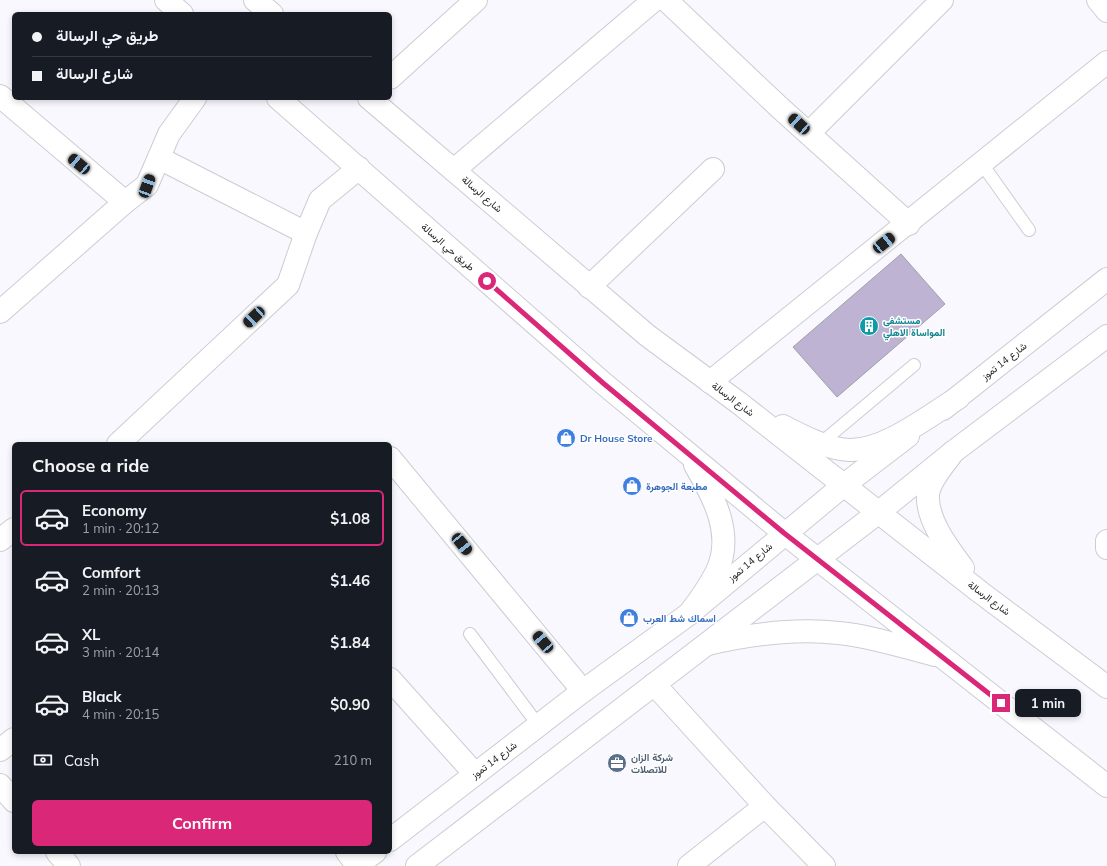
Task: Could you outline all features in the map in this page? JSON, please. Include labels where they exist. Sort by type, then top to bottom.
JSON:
[{"type":"main road","points":[[166,0],[180,12]]},
{"type":"main road","points":[[255,0],[270,12]]},
{"type":"main road","points":[[392,76],[476,0]]},
{"type":"main road","points":[[454,170],[654,0]]},
{"type":"main road","points":[[666,0],[809,134],[909,224]]},
{"type":"main road","points":[[809,134],[942,0]]},
{"type":"main road","points":[[1098,0],[1107,11]]},
{"type":"main road","points":[[710,382],[909,224],[1107,62]]},
{"type":"main road","points":[[0,96],[125,202]]},
{"type":"main road","points":[[0,312],[125,202],[147,186],[169,134],[194,100]]},
{"type":"main road","name":"طريق حي الرسالة","points":[[280,100],[603,383],[784,533]]},
{"type":"main road","name":"شارع الرسالة","points":[[371,100],[648,336],[739,403],[980,592],[1107,687]]},
{"type":"main road","points":[[159,158],[306,233]]},
{"type":"main road","points":[[120,442],[288,285],[306,233],[320,200],[359,168]]},
{"type":"main road","points":[[589,287],[713,169]]},
{"type":"main road","name":"شارع 14 تموز","points":[[392,838],[583,691],[689,614],[844,484],[958,398],[1107,279]]},
{"type":"main road","points":[[417,866],[818,560],[953,452],[1107,336]]},
{"type":"main road","points":[[739,403],[795,432],[822,443],[849,450],[875,447],[891,439],[958,398]]},
{"type":"main road","points":[[953,452],[934,480],[928,494],[931,512],[942,541],[980,592]]},
{"type":"main road","points":[[689,454],[717,507],[723,537],[722,554],[717,571],[689,614]]},
{"type":"main road","points":[[392,460],[583,691]]},
{"type":"main road","points":[[0,540],[12,531]]},
{"type":"main road","points":[[784,533],[943,656],[1107,786]]},
{"type":"main road","points":[[1107,541],[1107,548]]},
{"type":"main road","points":[[708,644],[747,635],[776,632],[823,632],[863,637],[943,656]]},
{"type":"main road","points":[[392,681],[476,774]]},
{"type":"main road","points":[[654,684],[765,806],[824,866]]},
{"type":"main road","points":[[0,750],[12,741]]},
{"type":"main road","points":[[0,784],[12,799]]},
{"type":"main road","points":[[690,866],[765,806]]},
{"type":"main road","points":[[354,861],[370,854]]},
{"type":"lane","points":[[982,164],[1029,230]]},
{"type":"lane","points":[[822,443],[914,365]]},
{"type":"lane","points":[[470,634],[539,726]]},
{"type":"building","name":"مستشفى المواساة اﻻهلي","points":[[901,254],[945,304],[837,397],[793,347]]},
{"type":"place","name":"مستشفى المواساة اﻻهلي","points":[[869,326]]},
{"type":"place","name":"Dr House Store","points":[[566,438]]},
{"type":"place","name":"مطبعة الجوهرة","points":[[632,486]]},
{"type":"place","name":"اسماك شط العرب","points":[[629,618]]},
{"type":"place","name":"شركة الزان للاتصلات","points":[[617,763]]},
{"type":"route","points":[[487,281],[603,383],[784,533],[1001,703]]}]
